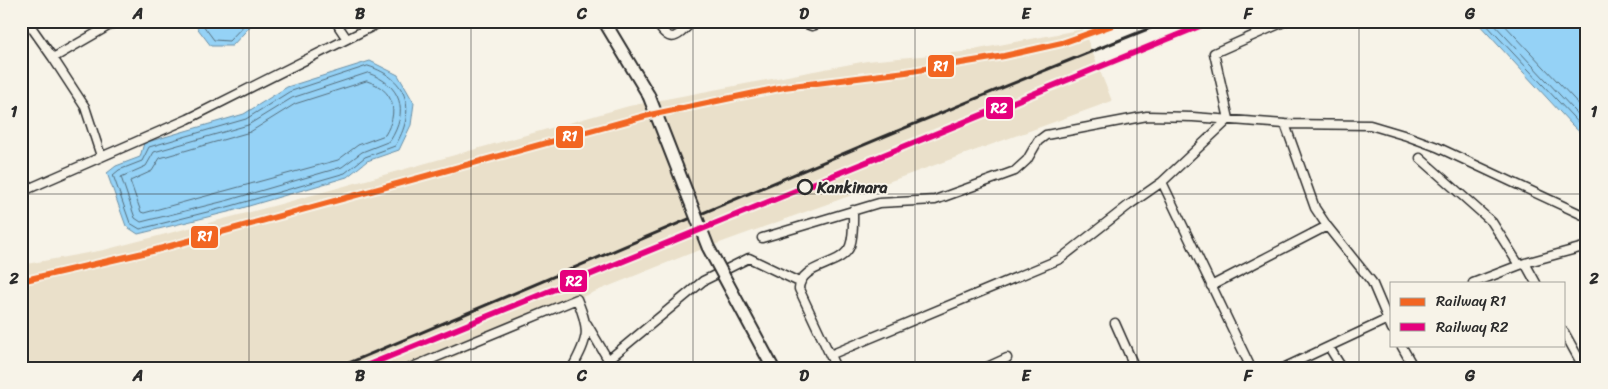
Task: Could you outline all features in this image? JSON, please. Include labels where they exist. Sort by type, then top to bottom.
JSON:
[{"type":"main road","points":[[604,21],[649,96],[708,247],[773,368]]},
{"type":"street","points":[[27,21],[85,107],[101,156]]},
{"type":"street","points":[[53,58],[106,24],[117,21]]},
{"type":"street","points":[[21,192],[188,119],[383,21]]},
{"type":"street","points":[[655,21],[666,36],[672,38],[678,36],[693,21]]},
{"type":"street","points":[[798,21],[812,26],[827,21]]},
{"type":"street","points":[[1228,119],[1214,53],[1286,21]]},
{"type":"street","points":[[339,23],[347,39]]},
{"type":"street","points":[[762,238],[888,201],[935,200],[1006,174],[1022,165],[1038,141],[1055,133],[1147,116],[1228,119],[1285,124],[1370,125],[1384,128],[1445,151],[1587,217]]},
{"type":"street","points":[[830,355],[1060,260],[1074,251],[1129,205],[1162,182],[1228,119]]},
{"type":"street","points":[[1283,368],[1389,319],[1372,282],[1326,226],[1316,208],[1285,124]]},
{"type":"street","points":[[1420,158],[1492,222],[1535,282]]},
{"type":"street","points":[[1162,182],[1251,368]]},
{"type":"street","points":[[836,368],[799,289],[799,282],[804,276],[841,256],[850,246],[853,210]]},
{"type":"street","points":[[1211,286],[1326,226]]},
{"type":"street","points":[[1476,282],[1522,264],[1587,246]]},
{"type":"street","points":[[608,360],[703,281],[748,258],[799,282]]},
{"type":"street","points":[[410,368],[577,299],[587,324],[613,368]]},
{"type":"street","points":[[1116,323],[1135,368]]},
{"type":"street","points":[[572,368],[582,350],[587,324]]},
{"type":"street","points":[[1566,336],[1584,368]]},
{"type":"street","points":[[1402,346],[1414,368]]},
{"type":"street","points":[[1330,347],[1342,368]]},
{"type":"street","points":[[985,368],[1007,358]]},
{"type":"shaded area","points":[[1083,29],[1112,101],[689,254],[577,299],[431,368],[21,368],[21,265],[104,250],[277,205],[629,106],[867,61],[963,52]]},
{"type":"water","points":[[192,21],[255,21],[232,46],[211,46]]},
{"type":"water","points":[[1476,21],[1587,21],[1587,139],[1572,125]]},
{"type":"water","points":[[370,61],[398,75],[414,103],[411,125],[399,150],[367,161],[347,177],[232,211],[138,234],[126,226],[107,173],[116,166],[140,157],[144,143],[244,114],[287,87]]},
{"type":"railway","points":[[21,281],[152,251],[645,116],[784,87],[906,72],[1004,56],[1062,43],[1124,21]]},
{"type":"railway","points":[[337,368],[855,149],[1168,21]]},
{"type":"rail line","name":"R1","points":[[21,281],[152,251],[645,116],[784,87],[906,72],[1004,56],[1062,43],[1124,21]]},
{"type":"rail line","name":"R2","points":[[361,368],[1212,21]]},
{"type":"place","name":"Kankinara","points":[[805,187]]}]
